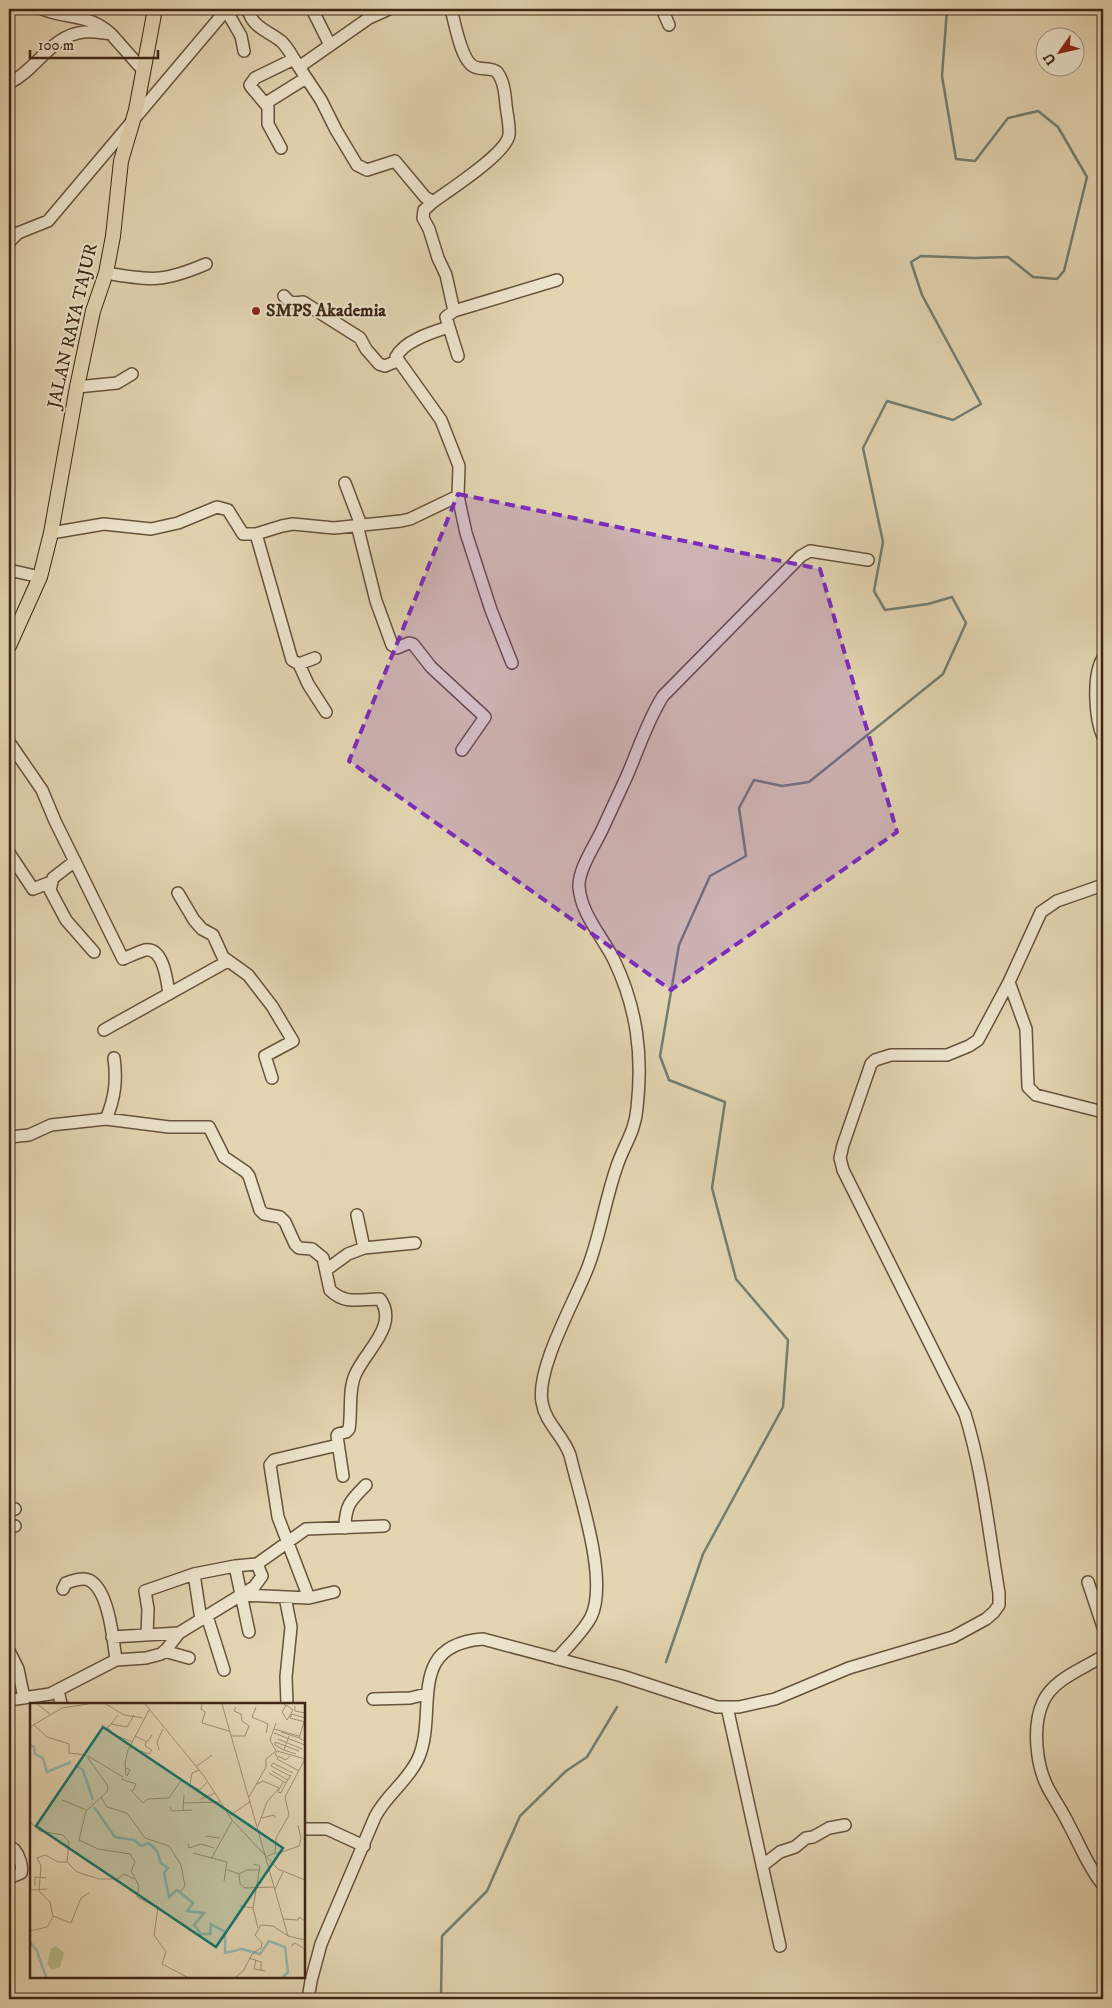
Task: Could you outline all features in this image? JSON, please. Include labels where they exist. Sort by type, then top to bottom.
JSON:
[{"type":"main road","name":"JALAN RAYA TAJUR","points":[[9,646],[40,577],[51,533],[77,387],[93,311],[106,273],[113,236],[121,161],[133,121],[155,9]]},
{"type":"street","points":[[42,9],[75,18],[91,20],[101,25],[142,69]]},
{"type":"street","points":[[9,242],[18,233],[48,221],[227,9],[241,36],[244,51]]},
{"type":"street","points":[[248,9],[256,25],[284,43],[321,100],[357,165],[367,170],[394,161],[425,197],[433,202]]},
{"type":"street","points":[[312,9],[330,45]]},
{"type":"street","points":[[281,148],[268,124],[268,108],[266,103],[252,88],[251,82],[255,78],[296,63],[330,45],[369,18],[389,9]]},
{"type":"street","points":[[451,9],[465,57],[471,65],[477,68],[494,70],[498,73],[504,86],[509,136],[497,153],[424,210],[423,218],[429,228],[438,258],[446,275],[454,311]]},
{"type":"street","points":[[662,9],[669,25]]},
{"type":"street","points":[[9,83],[24,74],[58,40],[85,31],[111,34]]},
{"type":"street","points":[[266,103],[306,78]]},
{"type":"street","points":[[106,273],[133,278],[158,279],[185,273],[206,264]]},
{"type":"street","points":[[458,356],[446,317],[454,311],[557,280]]},
{"type":"street","points":[[284,296],[289,302],[294,304],[303,302],[360,338],[366,349],[379,364],[386,366],[397,361]]},
{"type":"street","points":[[449,327],[420,336],[398,353],[396,357],[397,361],[441,420],[459,466],[458,496],[466,532],[491,610],[512,663]]},
{"type":"street","points":[[77,387],[117,383],[132,374]]},
{"type":"street","points":[[345,484],[359,525],[376,601],[393,646],[396,648],[409,643],[413,644],[431,667],[485,717],[462,750]]},
{"type":"street","points":[[51,533],[104,524],[151,529],[178,523],[217,508],[228,510],[243,534],[256,534],[292,524],[322,528],[359,525],[410,519],[458,496]]},
{"type":"street","points":[[256,534],[292,660],[299,664],[308,684],[326,712]]},
{"type":"street","points":[[557,1659],[591,1616],[596,1591],[596,1566],[570,1455],[565,1442],[545,1416],[541,1400],[541,1379],[588,1266],[616,1169],[623,1149],[634,1130],[638,1107],[637,1029],[630,998],[613,960],[582,904],[579,884],[586,861],[627,776],[655,708],[663,696],[800,556],[810,551],[868,560]]},
{"type":"street","points":[[9,570],[40,577]]},
{"type":"street","points":[[299,664],[315,658]]},
{"type":"street","points":[[1103,658],[1096,675],[1098,719],[1103,737]]},
{"type":"street","points":[[9,742],[48,800],[55,821],[123,959],[144,950],[150,950],[157,955],[163,965],[169,994]]},
{"type":"street","points":[[9,853],[33,889],[51,882]]},
{"type":"street","points":[[75,861],[53,878],[50,890],[59,910],[94,952]]},
{"type":"street","points":[[308,1999],[307,1979],[380,1807],[408,1775],[419,1758],[423,1744],[427,1694],[431,1676],[439,1658],[448,1648],[463,1642],[483,1639],[622,1676],[717,1707],[739,1707],[775,1699],[849,1668],[952,1637],[986,1619],[998,1605],[999,1593],[971,1435],[965,1414],[843,1170],[840,1158],[871,1064],[875,1060],[891,1055],[947,1054],[970,1046],[978,1040],[1009,982],[1041,912],[1057,901],[1103,885]]},
{"type":"street","points":[[178,893],[194,920],[202,929],[213,936],[223,957],[248,975],[272,1006],[293,1041],[265,1056],[272,1078]]},
{"type":"street","points":[[104,1030],[228,961]]},
{"type":"street","points":[[1009,982],[1026,1029],[1028,1088],[1036,1095],[1103,1112]]},
{"type":"street","points":[[106,1119],[115,1094],[117,1078],[114,1058]]},
{"type":"street","points":[[9,1136],[29,1135],[51,1125],[106,1119],[169,1127],[209,1126],[224,1157],[250,1176],[260,1210],[264,1214],[280,1216],[295,1244],[299,1248],[312,1249],[322,1258],[330,1290],[344,1300],[380,1299],[386,1307],[386,1325],[355,1376],[349,1410],[350,1428],[337,1434],[343,1476]]},
{"type":"street","points":[[357,1215],[364,1248]]},
{"type":"street","points":[[326,1270],[348,1254],[364,1248],[415,1243]]},
{"type":"street","points":[[309,1598],[278,1517],[271,1481],[270,1463],[274,1460],[338,1445]]},
{"type":"street","points":[[345,1528],[346,1508],[366,1484]]},
{"type":"street","points":[[147,1635],[148,1609],[145,1591],[194,1574],[257,1564],[306,1529],[384,1526]]},
{"type":"street","points":[[9,1700],[36,1697],[58,1690],[116,1660],[146,1658],[164,1652],[179,1634],[259,1582],[262,1576],[257,1564]]},
{"type":"street","points":[[235,1566],[249,1632]]},
{"type":"street","points":[[194,1574],[204,1618],[224,1670]]},
{"type":"street","points":[[63,1589],[66,1583],[80,1579],[88,1580],[100,1591],[108,1612],[116,1660]]},
{"type":"street","points":[[1088,1582],[1103,1627]]},
{"type":"street","points":[[241,1595],[309,1598],[334,1592]]},
{"type":"street","points":[[285,1597],[291,1627],[286,1677],[287,1703]]},
{"type":"street","points":[[112,1637],[179,1634]]},
{"type":"street","points":[[9,1651],[18,1670],[24,1698]]},
{"type":"street","points":[[164,1652],[189,1658]]},
{"type":"street","points":[[1103,1656],[1052,1689],[1043,1702],[1038,1718],[1037,1735],[1041,1770],[1048,1788],[1064,1814],[1096,1876],[1103,1885]]},
{"type":"street","points":[[58,1690],[61,1703]]},
{"type":"street","points":[[373,1699],[389,1700],[427,1694]]},
{"type":"street","points":[[727,1707],[780,1946]]},
{"type":"street","points":[[762,1866],[780,1852],[793,1848],[808,1837],[814,1837],[829,1828],[845,1825]]},
{"type":"street","points":[[305,1829],[327,1829],[364,1846]]},
{"type":"street","points":[[9,1849],[14,1849],[18,1853],[22,1873],[9,1878]]},
{"type":"highlighted area","points":[[458,494],[820,569],[897,832],[671,990],[349,761]]},
{"type":"waterway","points":[[666,1662],[703,1554],[783,1407],[788,1340],[736,1279],[712,1188],[725,1102],[669,1080],[660,1056],[679,945],[710,876],[746,856],[739,808],[754,780],[782,786],[809,782],[943,674],[966,623],[952,597],[928,604],[885,610],[874,591],[883,542],[863,448],[887,401],[953,420],[981,404],[922,295],[911,262],[921,256],[1008,257],[1033,277],[1057,279],[1064,271],[1087,177],[1058,127],[1038,111],[1008,118],[975,161],[956,159],[942,76],[947,9]]},
{"type":"waterway","points":[[441,1999],[442,1936],[487,1891],[520,1816],[566,1771],[587,1757],[617,1707]]},
{"type":"place","name":"SMPS Akademia","points":[[256,311]]}]
